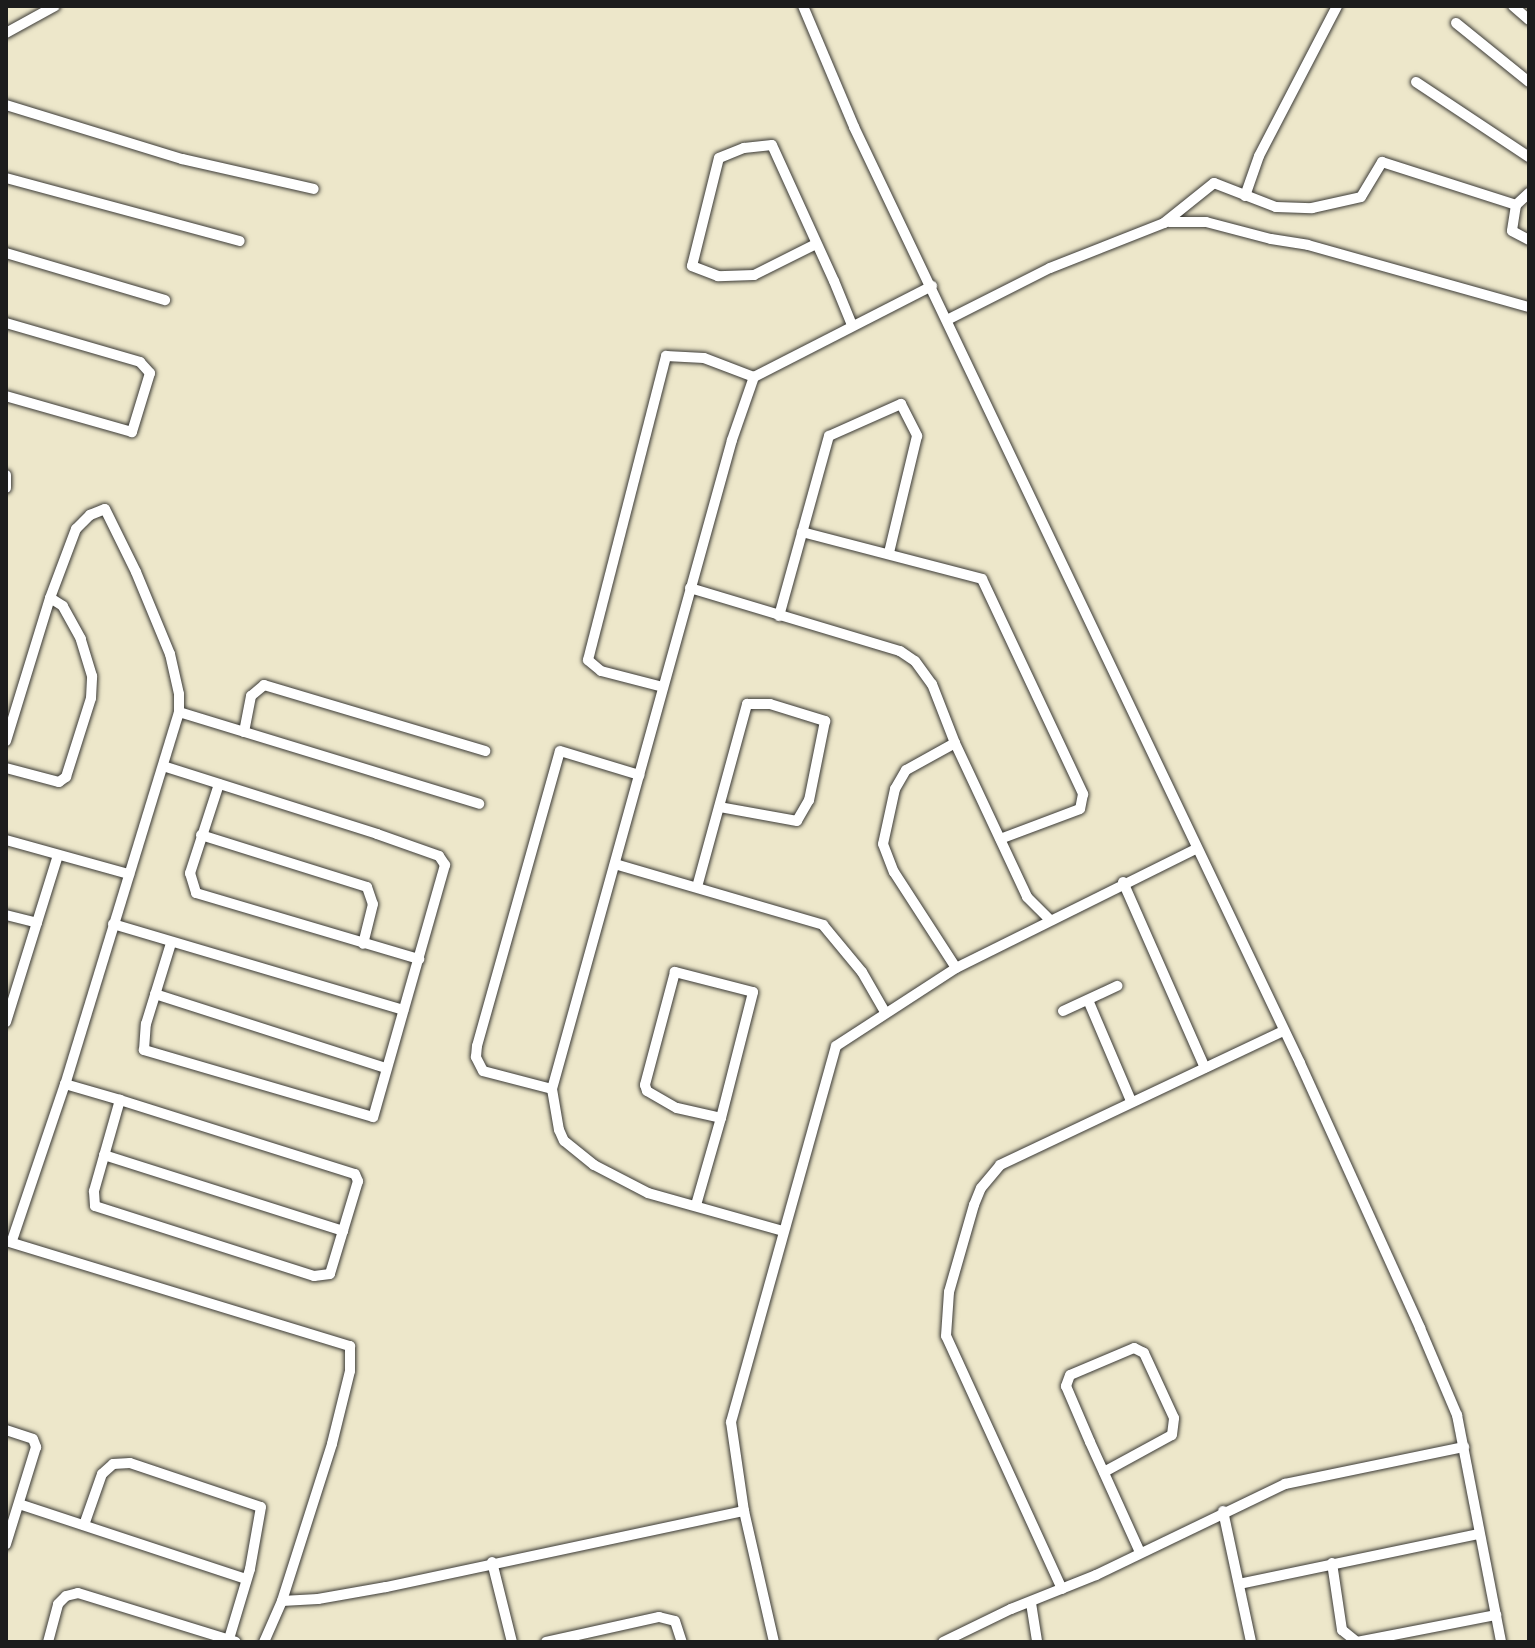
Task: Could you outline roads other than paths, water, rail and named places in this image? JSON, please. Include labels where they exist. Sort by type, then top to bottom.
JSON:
[{"type":"street","points":[[6,33],[55,6]]},
{"type":"street","points":[[803,6],[854,127],[932,286],[1420,1328],[1457,1415],[1501,1642]]},
{"type":"street","points":[[1245,196],[1259,156],[1337,6]]},
{"type":"street","points":[[1513,6],[1529,20]]},
{"type":"street","points":[[1456,23],[1529,82]]},
{"type":"street","points":[[1416,82],[1529,157]]},
{"type":"street","points":[[6,105],[182,159],[314,189]]},
{"type":"street","points":[[816,244],[754,275],[718,276],[692,266],[719,158],[744,148],[772,145],[816,244],[852,325]]},
{"type":"street","points":[[1164,223],[1214,183],[1287,209],[1354,202],[1366,191],[1382,162],[1516,205]]},
{"type":"street","points":[[6,178],[240,241]]},
{"type":"street","points":[[1529,193],[1516,205],[1512,231],[1529,240]]},
{"type":"street","points":[[947,320],[1050,268],[1164,223],[1196,220],[1308,245],[1529,307]]},
{"type":"street","points":[[6,253],[165,300]]},
{"type":"street","points":[[783,1231],[648,1193],[619,1180],[578,1154],[559,1130],[552,1089],[740,409],[754,377],[932,286]]},
{"type":"street","points":[[6,323],[140,362],[148,366],[150,373],[132,432],[6,396]]},
{"type":"street","points":[[663,687],[601,671],[588,660],[666,356],[704,358],[754,377]]},
{"type":"street","points":[[779,616],[829,436],[901,404],[917,436],[889,553]]},
{"type":"street","points":[[6,475],[6,488]]},
{"type":"street","points":[[6,741],[50,598],[76,529],[90,515],[105,509],[136,572],[170,654],[179,694],[179,712],[65,1084],[9,1241],[350,1346],[350,1371],[332,1444],[282,1601],[264,1642]]},
{"type":"street","points":[[802,532],[982,579],[1083,794],[1080,809],[1000,839]]},
{"type":"street","points":[[690,588],[900,651],[915,661],[932,684],[955,743],[1027,897],[1050,920]]},
{"type":"street","points":[[6,768],[59,782],[66,777],[91,698],[92,676],[81,639],[63,606],[50,598]]},
{"type":"street","points":[[244,732],[251,696],[264,685],[485,751]]},
{"type":"street","points":[[697,887],[747,704],[770,704],[825,721],[809,800],[797,821],[786,822],[720,807]]},
{"type":"street","points":[[179,712],[479,804]]},
{"type":"street","points":[[955,743],[906,770],[895,789],[883,844],[894,872],[956,968]]},
{"type":"street","points":[[552,1089],[483,1071],[476,1057],[477,1046],[560,751],[639,775]]},
{"type":"street","points":[[163,766],[439,856],[445,865],[375,1115],[367,1117],[147,1051],[143,1041],[171,943]]},
{"type":"street","points":[[219,784],[189,879],[200,896],[419,959]]},
{"type":"street","points":[[201,835],[367,887],[373,904],[363,944]]},
{"type":"street","points":[[6,840],[129,874]]},
{"type":"street","points":[[774,1642],[744,1511],[731,1422],[836,1046],[956,968],[1123,882],[1196,849]]},
{"type":"street","points":[[6,1022],[58,855]]},
{"type":"street","points":[[615,864],[823,925],[853,959],[885,1012]]},
{"type":"street","points":[[1123,882],[1205,1068]]},
{"type":"street","points":[[6,915],[37,923]]},
{"type":"street","points":[[113,924],[404,1010]]},
{"type":"street","points":[[696,1205],[721,1118],[753,992],[675,972],[645,1085],[647,1091],[677,1108],[721,1118]]},
{"type":"street","points":[[1063,1011],[1117,986]]},
{"type":"street","points":[[155,994],[386,1068]]},
{"type":"street","points":[[1088,1000],[1131,1101]]},
{"type":"street","points":[[1062,1589],[950,1348],[944,1324],[970,1218],[991,1174],[1038,1146],[1283,1031]]},
{"type":"street","points":[[65,1084],[120,1100],[355,1174],[358,1181],[330,1274],[321,1277],[98,1209],[93,1201],[120,1100]]},
{"type":"street","points":[[104,1155],[343,1231]]},
{"type":"street","points":[[1104,1472],[1172,1435],[1174,1418],[1144,1353],[1134,1348],[1070,1375],[1066,1386],[1104,1472],[1140,1552]]},
{"type":"street","points":[[6,1430],[33,1439],[36,1447],[6,1544]]},
{"type":"street","points":[[943,1642],[1285,1484],[1464,1447]]},
{"type":"street","points":[[48,1642],[58,1604],[66,1596],[78,1593],[232,1641],[261,1507],[130,1463],[113,1464],[102,1474],[84,1525]]},
{"type":"street","points":[[19,1504],[246,1579]]},
{"type":"street","points":[[282,1601],[343,1595],[744,1511]]},
{"type":"street","points":[[1223,1511],[1251,1642]]},
{"type":"street","points":[[1239,1584],[1478,1534]]},
{"type":"street","points":[[492,1562],[512,1642]]},
{"type":"street","points":[[1332,1563],[1342,1630],[1357,1642],[1496,1615]]},
{"type":"street","points":[[1031,1603],[1037,1642]]},
{"type":"street","points":[[546,1642],[595,1638],[665,1617],[675,1621],[682,1642]]}]
